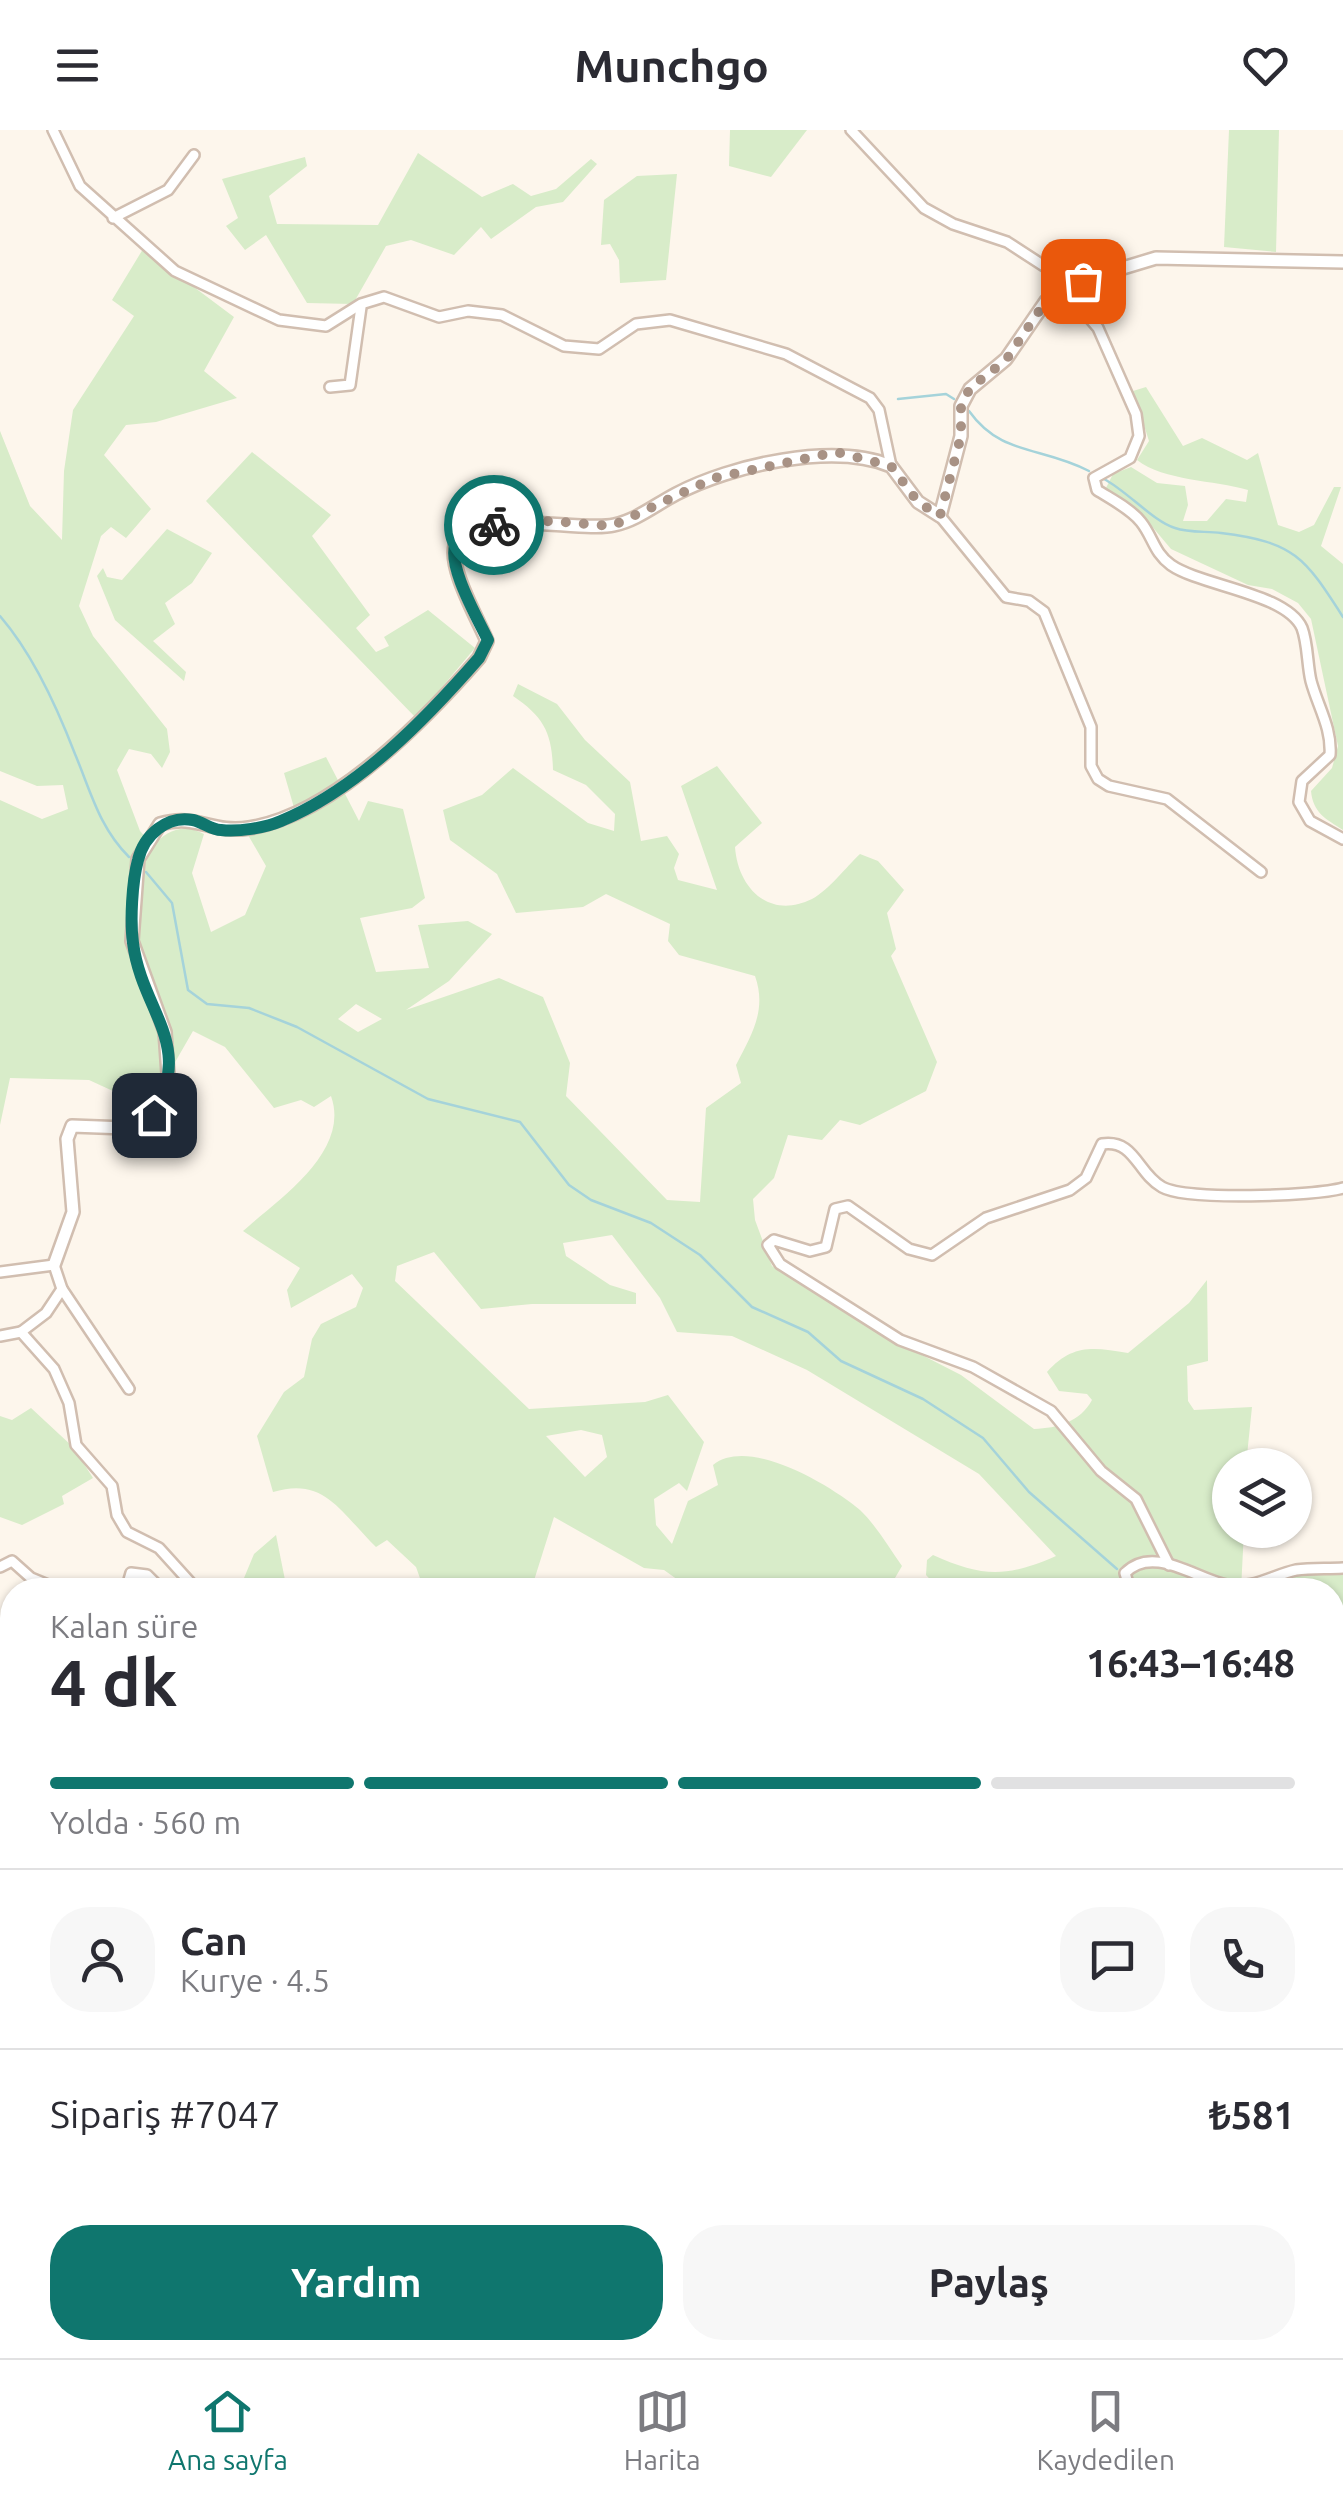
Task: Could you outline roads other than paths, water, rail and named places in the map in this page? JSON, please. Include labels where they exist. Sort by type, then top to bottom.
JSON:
[{"type":"street","points":[[53,130],[80,186],[175,271],[279,320],[326,326],[361,304],[384,297],[439,318],[484,312],[502,315],[564,346],[598,348],[636,324],[670,320],[786,354],[870,398],[879,410],[891,466],[918,502],[940,516],[1006,597],[1029,601],[1044,612],[1091,727],[1091,766],[1098,779],[1109,786],[1168,800],[1261,872]]},
{"type":"street","points":[[851,130],[924,208],[953,224],[1006,242],[1047,268],[1111,350],[1136,414],[1138,448],[1130,458],[1099,472],[1094,478],[1097,490],[1136,516],[1154,548],[1174,568],[1192,578],[1244,592],[1296,620],[1331,738],[1330,755],[1302,781],[1299,802],[1310,821],[1343,839]]},
{"type":"street","points":[[113,218],[168,190],[194,155]]},
{"type":"street","points":[[940,516],[961,436],[961,406],[970,388],[1006,360],[1046,301],[1062,286],[1156,258],[1343,262]]},
{"type":"street","points":[[330,388],[350,385],[361,304]]},
{"type":"street","points":[[129,1390],[62,1289],[54,1265],[73,1212],[67,1139],[72,1126],[126,1128],[154,1115],[169,1088],[166,1032],[132,941],[138,859],[160,824],[192,819],[218,831],[280,822],[396,746],[479,658],[488,640],[452,560],[457,541],[467,533],[494,525],[550,521],[612,526],[714,478],[836,452],[891,466]]},
{"type":"street","points":[[1169,1565],[1136,1499],[1101,1471],[1067,1424],[1051,1411],[972,1367],[900,1340],[780,1264],[768,1244],[774,1240],[818,1250],[826,1247],[835,1209],[848,1206],[909,1250],[932,1255],[986,1218],[1070,1190],[1086,1178],[1102,1144],[1114,1142],[1125,1146],[1162,1187],[1183,1192],[1276,1196],[1343,1188]]},
{"type":"street","points":[[0,1272],[54,1265]]},
{"type":"street","points":[[0,1336],[21,1332],[46,1312],[62,1289]]},
{"type":"street","points":[[21,1332],[54,1369],[69,1403],[76,1444],[112,1486],[117,1515],[127,1532],[159,1548],[186,1578]]},
{"type":"street","points":[[1127,1578],[1133,1566],[1154,1560],[1207,1578]]},
{"type":"street","points":[[0,1567],[12,1562],[31,1578]]},
{"type":"street","points":[[1273,1578],[1295,1570],[1343,1568]]},
{"type":"waterway","points":[[898,399],[946,394],[954,399]]},
{"type":"waterway","points":[[969,411],[994,436],[1089,471]]},
{"type":"waterway","points":[[1104,479],[1158,520],[1175,528],[1246,537],[1296,556],[1343,617]]},
{"type":"waterway","points":[[0,616],[43,682],[103,821],[129,857]]},
{"type":"waterway","points":[[146,872],[172,903],[188,990],[207,1004],[249,1008],[297,1027],[428,1099],[520,1122],[569,1185],[591,1200],[651,1223],[700,1255],[752,1307],[808,1332],[841,1361],[923,1399],[983,1438],[1029,1492],[1117,1569]]}]
